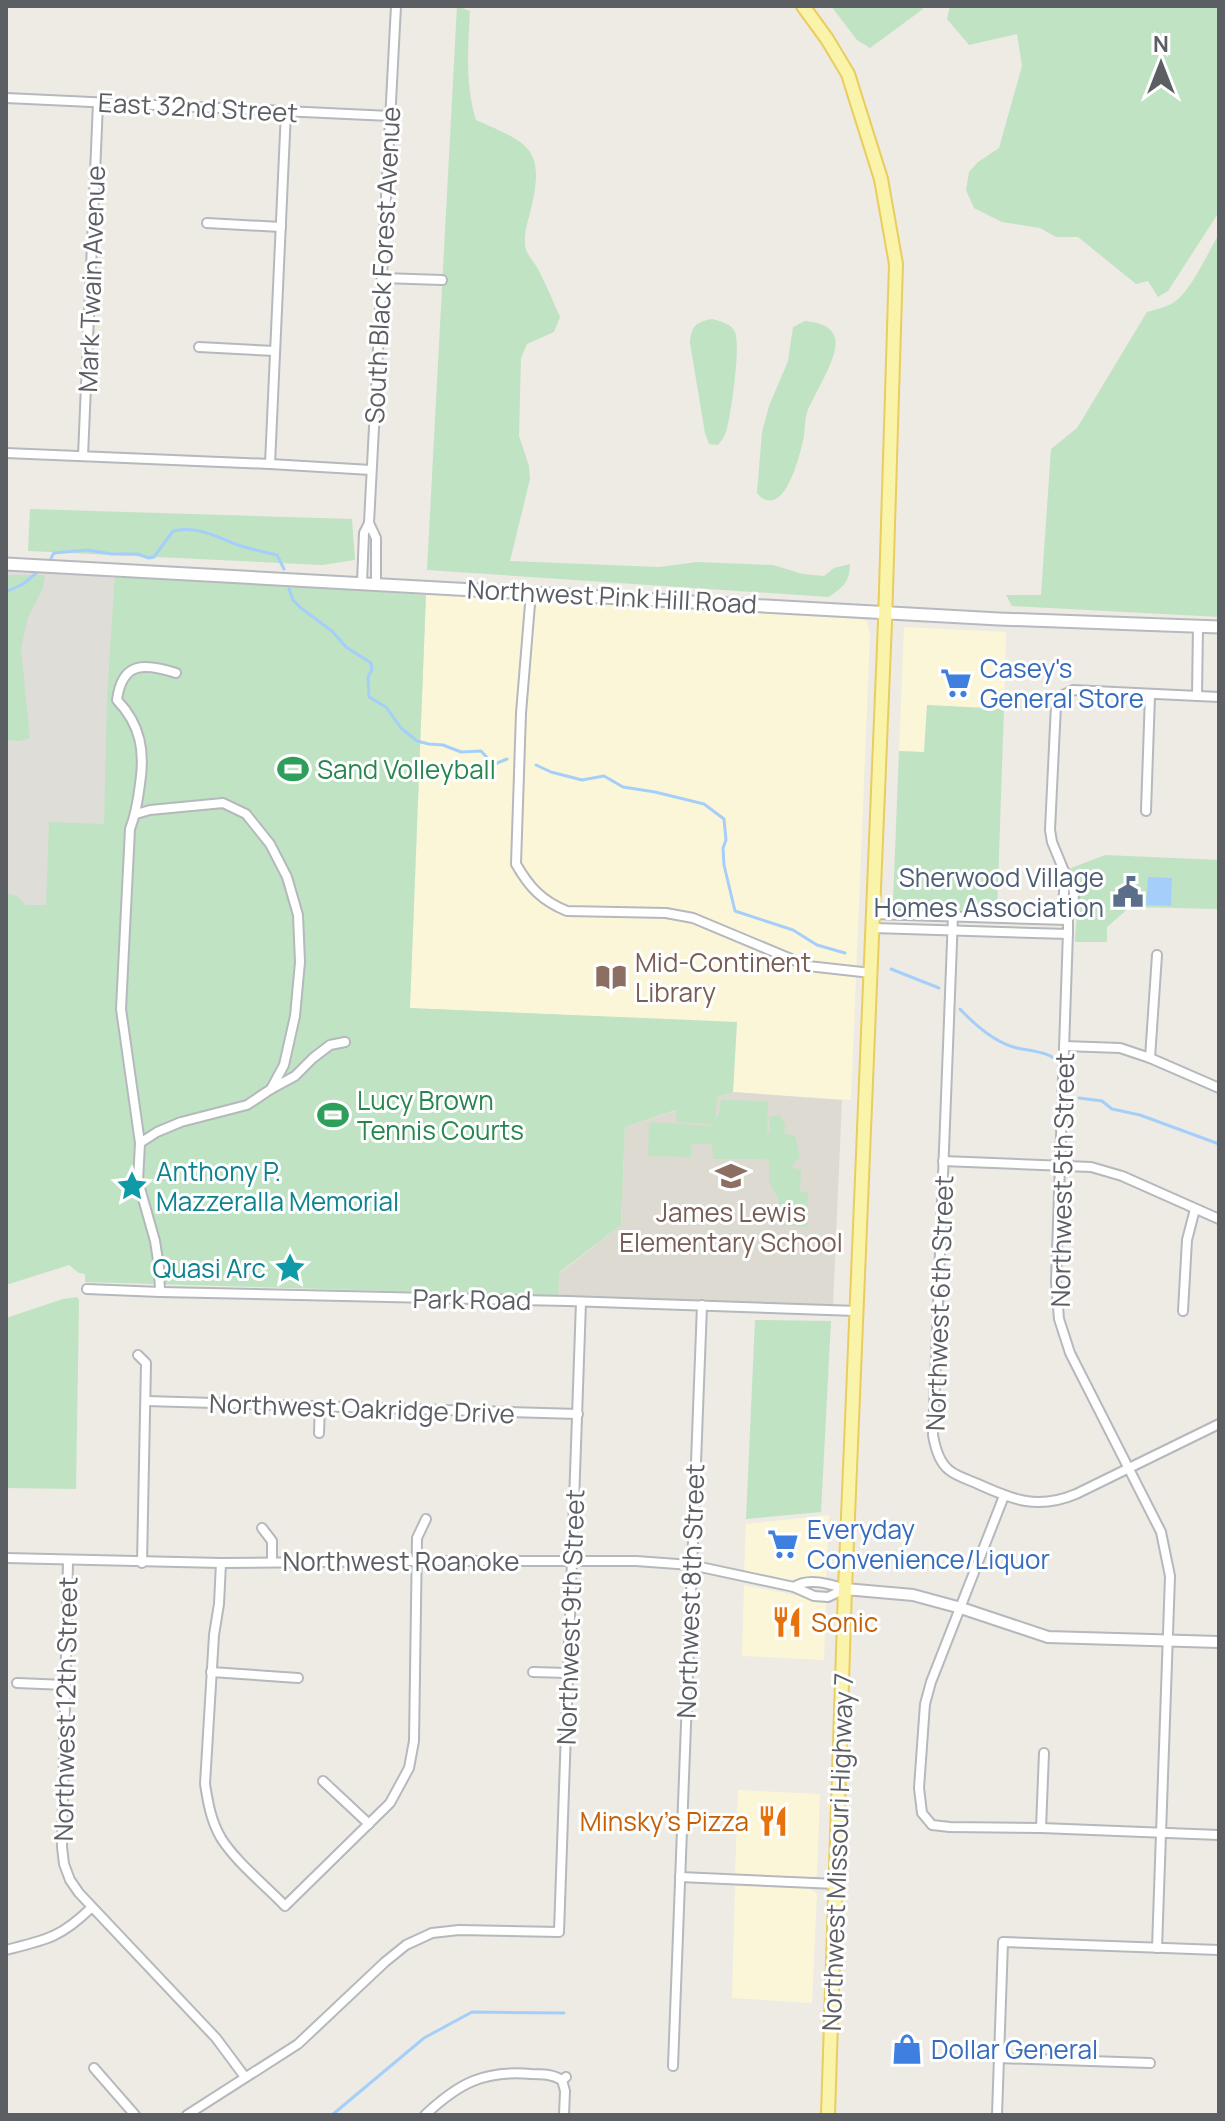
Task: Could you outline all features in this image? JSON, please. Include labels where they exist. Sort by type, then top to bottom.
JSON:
[{"type":"main road","name":"Northwest Missouri Highway 7","points":[[803,6],[848,74],[881,179],[896,264],[828,2115]]},
{"type":"main road","name":"Northwest Pink Hill Road","points":[[6,564],[999,619],[1219,627]]},
{"type":"street","name":"South Black Forest Avenue","points":[[362,583],[364,533],[369,523],[396,6]]},
{"type":"street","name":"East 32nd Street","points":[[6,98],[390,116]]},
{"type":"street","name":"Mark Twain Avenue","points":[[83,456],[98,103]]},
{"type":"street","points":[[270,464],[286,111]]},
{"type":"street","points":[[207,223],[281,227]]},
{"type":"street","points":[[382,278],[442,280]]},
{"type":"street","points":[[199,347],[275,351]]},
{"type":"street","points":[[6,453],[371,470]]},
{"type":"street","name":"South Black Forest Avenue","points":[[369,523],[376,538],[376,583]]},
{"type":"street","points":[[531,592],[521,713],[516,864],[537,895],[567,911],[666,913],[693,918],[808,966],[871,973]]},
{"type":"street","points":[[1197,696],[1198,626]]},
{"type":"street","points":[[160,1292],[155,1241],[138,1181],[140,1143],[121,1009],[130,829],[136,814],[143,765],[142,743],[135,723],[117,700],[125,674],[140,666],[176,673]]},
{"type":"street","name":"Northwest 5th Street","points":[[1150,695],[1073,690],[1059,697],[1056,705],[1050,830],[1052,842],[1064,871],[1071,878],[1074,892],[1073,910],[1068,917],[1056,1282],[1059,1319],[1070,1353],[1161,1532],[1170,1576],[1157,1948]]},
{"type":"street","points":[[1146,811],[1150,695],[1219,697]]},
{"type":"street","points":[[136,814],[223,803],[246,814],[270,844],[287,877],[298,915],[300,962],[295,1016],[287,1053],[271,1089]]},
{"type":"street","points":[[873,914],[1068,917]]},
{"type":"street","name":"Northwest 6th Street","points":[[953,916],[933,1435],[937,1452],[947,1469],[1004,1496],[1032,1503],[1061,1500],[1219,1424]]},
{"type":"street","points":[[873,928],[1068,934]]},
{"type":"street","points":[[1150,1058],[1157,955]]},
{"type":"street","points":[[140,1143],[181,1122],[247,1105],[295,1076],[330,1045],[345,1042]]},
{"type":"street","points":[[1064,1046],[1120,1048],[1219,1088]]},
{"type":"street","points":[[943,1161],[1091,1167],[1122,1176],[1219,1219]]},
{"type":"street","points":[[1183,1311],[1187,1240],[1195,1209]]},
{"type":"street","name":"Park Road","points":[[87,1289],[857,1311]]},
{"type":"street","name":"Northwest 9th Street","points":[[245,2077],[298,2044],[406,1945],[432,1933],[459,1930],[559,1932],[581,1302]]},
{"type":"street","name":"Northwest 8th Street","points":[[673,2066],[702,1305]]},
{"type":"street","points":[[138,1355],[146,1363],[142,1563]]},
{"type":"street","name":"Northwest Oakridge Drive","points":[[146,1401],[578,1414]]},
{"type":"street","points":[[319,1433],[320,1406]]},
{"type":"street","points":[[1004,1496],[936,1667],[925,1704],[919,1788],[922,1813],[932,1825],[950,1827],[1219,1835]]},
{"type":"street","points":[[221,1563],[205,1784],[213,1822],[221,1838],[285,1906],[390,1803],[409,1768],[413,1754],[417,1538],[426,1519]]},
{"type":"street","points":[[262,1528],[272,1541],[272,1562]]},
{"type":"street","name":"Northwest Roanoke","points":[[6,1558],[142,1563],[636,1561],[691,1565],[794,1587],[814,1596],[828,1597],[845,1589]]},
{"type":"street","name":"Northwest 12th Street","points":[[68,1561],[64,1864],[70,1880],[91,1908],[216,2038],[245,2077]]},
{"type":"street","points":[[845,1589],[913,1595],[1048,1637],[1219,1642]]},
{"type":"street","points":[[211,1672],[298,1678]]},
{"type":"street","points":[[533,1672],[567,1673]]},
{"type":"street","points":[[17,1683],[66,1685]]},
{"type":"street","points":[[1041,1828],[1044,1753]]},
{"type":"street","points":[[323,1781],[369,1824]]},
{"type":"street","points":[[680,1877],[836,1884]]},
{"type":"street","points":[[6,1950],[54,1938],[91,1908]]},
{"type":"street","points":[[997,2115],[1003,1942],[1219,1950]]},
{"type":"street","points":[[998,2058],[1150,2063]]},
{"type":"street","points":[[94,2068],[135,2115]]},
{"type":"street","points":[[425,2115],[455,2089],[489,2075],[514,2072],[564,2078],[564,2115]]},
{"type":"street","points":[[187,2115],[245,2077]]},
{"type":"shaded area","points":[[6,571],[115,573],[104,824],[46,906],[6,904]]},
{"type":"shaded area","points":[[426,595],[867,621],[870,634],[851,1100],[733,1092],[737,1023],[410,1008]]},
{"type":"shaded area","points":[[904,627],[1006,632],[1004,709],[927,705],[924,752],[899,751]]},
{"type":"shaded area","name":"James Lewis Elementary School","points":[[733,1092],[842,1100],[833,1306],[558,1296],[560,1273],[621,1225],[625,1127]]},
{"type":"shaded area","points":[[829,1515],[826,1579],[784,1580],[744,1573],[746,1524]]},
{"type":"shaded area","points":[[744,1585],[826,1601],[824,1660],[742,1656]]},
{"type":"shaded area","points":[[738,1790],[820,1794],[817,1875],[735,1875]]},
{"type":"shaded area","points":[[735,1886],[809,1888],[817,1893],[812,2003],[732,1998]]},
{"type":"green space","points":[[457,6],[470,11],[469,80],[476,120],[520,142],[534,159],[535,188],[525,245],[560,317],[554,332],[527,344],[521,358],[519,436],[530,479],[510,561],[659,567],[697,562],[773,565],[803,574],[824,576],[834,568],[850,564],[845,584],[829,597],[427,570]]},
{"type":"green space","points":[[831,6],[921,6],[923,9],[870,48],[857,40]]},
{"type":"green space","points":[[950,6],[1219,6],[1219,212],[1168,291],[1158,297],[1148,281],[1136,284],[1078,237],[1056,237],[1040,228],[1002,222],[974,208],[966,190],[969,172],[999,148],[1022,66],[1017,34],[969,45],[947,19]]},
{"type":"green space","points":[[1219,234],[1219,617],[1012,606],[1006,595],[1041,595],[1051,449],[1077,428],[1147,312],[1163,308],[1183,294]]},
{"type":"green space","points":[[712,319],[734,330],[737,348],[729,421],[718,445],[709,444],[705,433],[690,343],[695,326]]},
{"type":"green space","points":[[805,321],[830,330],[836,345],[826,375],[807,412],[803,443],[789,482],[779,497],[766,500],[757,493],[762,432],[788,361],[793,327]]},
{"type":"green space","points":[[30,509],[352,519],[355,560],[322,565],[28,551]]},
{"type":"green space","points":[[115,573],[426,595],[410,1008],[737,1022],[733,1092],[715,1098],[715,1121],[710,1124],[676,1122],[676,1110],[625,1127],[621,1225],[560,1272],[558,1296],[85,1282],[85,1274],[69,1265],[6,1285],[6,893],[17,896],[26,905],[46,905],[49,822],[104,824],[107,698]]},
{"type":"green space","points":[[6,575],[45,575],[43,588],[28,617],[21,648],[30,738],[19,741],[6,740]]},
{"type":"green space","points":[[927,705],[1004,709],[997,913],[901,910],[895,907],[899,751],[924,752]]},
{"type":"green space","points":[[1105,855],[1219,860],[1219,909],[1130,907],[1107,927],[1107,942],[1075,942],[1077,895],[1071,868]]},
{"type":"green space","points":[[721,1100],[768,1101],[767,1134],[770,1133],[769,1117],[779,1115],[786,1125],[783,1133],[795,1136],[800,1157],[791,1167],[801,1170],[800,1192],[808,1192],[807,1227],[777,1225],[779,1200],[769,1182],[769,1161],[766,1159],[713,1159],[712,1144],[691,1144],[691,1157],[648,1156],[649,1122],[709,1126],[718,1115]]},
{"type":"green space","points":[[77,1297],[76,1489],[6,1488],[6,1318]]},
{"type":"green space","points":[[755,1320],[831,1321],[821,1512],[746,1519]]},
{"type":"water","points":[[1148,877],[1172,878],[1171,906],[1146,905]]},
{"type":"waterway","points":[[51,558],[54,553],[87,550],[154,557],[173,531],[190,530],[277,555],[284,569]]},
{"type":"waterway","points":[[6,592],[23,584],[41,569]]},
{"type":"waterway","points":[[289,589],[293,600],[301,608],[333,632],[346,647],[371,663],[369,697],[386,707],[401,728],[417,741],[443,745],[461,752],[481,751],[495,764],[507,759]]},
{"type":"waterway","points":[[536,765],[582,780],[604,776],[623,787],[704,804],[724,819],[724,865],[735,911],[793,930],[817,945],[845,953]]},
{"type":"waterway","points":[[891,969],[939,988]]},
{"type":"waterway","points":[[960,1009],[1001,1042],[1054,1058]]},
{"type":"waterway","points":[[1079,1098],[1102,1101],[1112,1109],[1140,1115],[1219,1144]]},
{"type":"waterway","points":[[332,2115],[424,2038],[472,2012],[564,2013]]},
{"type":"place","name":"Casey's General Store","points":[[956,683]]},
{"type":"place","name":"Sand Volleyball","points":[[293,769]]},
{"type":"place","name":"Sherwood Village Homes Association","points":[[1128,892]]},
{"type":"place","name":"Mid-Continent Library","points":[[611,977]]},
{"type":"place","name":"Lucy Brown Tennis Courts","points":[[333,1115]]},
{"type":"place","name":"James Lewis Elementary School","points":[[731,1176]]},
{"type":"place","name":"Anthony P. Mazzeralla Memorial","points":[[132,1186]]},
{"type":"place","name":"Quasi Arc","points":[[290,1268]]},
{"type":"place","name":"Everyday Convenience/Liquor","points":[[783,1544]]},
{"type":"place","name":"Sonic","points":[[787,1622]]},
{"type":"place","name":"Minsky's Pizza","points":[[773,1821]]},
{"type":"place","name":"Dollar General","points":[[907,2049]]}]
